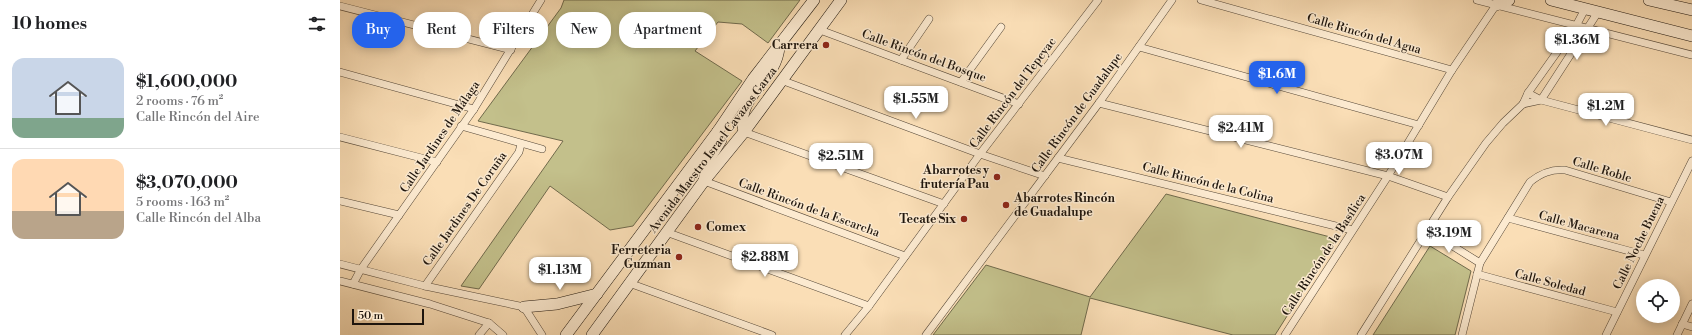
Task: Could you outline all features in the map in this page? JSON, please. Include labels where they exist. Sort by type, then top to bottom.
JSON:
[{"type":"main road","name":"Avenida Maestro Israel Cavazos Garza","points":[[566,335],[718,131],[753,79],[814,0]]},
{"type":"main road","name":"Avenida Maestro Israel Cavazos Garza","points":[[592,335],[666,232],[704,181],[744,132],[841,0]]},
{"type":"main road","points":[[1496,5],[1509,0]]},
{"type":"main road","points":[[1551,0],[1692,36]]},
{"type":"main road","points":[[1649,0],[1692,10]]},
{"type":"main road","points":[[744,132],[743,114],[747,104],[775,64],[779,47]]},
{"type":"main road","points":[[704,181],[708,161],[721,140],[718,131]]},
{"type":"main road","points":[[524,307],[556,304],[597,294]]},
{"type":"street","name":"Calle Jardines de Málaga","points":[[353,284],[361,269],[474,109],[541,0]]},
{"type":"street","name":"Calle Rincón del Tepeyac","points":[[845,335],[869,306],[980,154],[1098,0]]},
{"type":"street","name":"Calle Rincón de Guadalupe","points":[[926,335],[1099,103],[1172,0]]},
{"type":"street","name":"Calle Rincón del Agua","points":[[1201,0],[1452,70]]},
{"type":"street","points":[[1477,0],[1577,24],[1587,28],[1692,55]]},
{"type":"street","name":"Calle Rincón de la Basílica","points":[[1285,335],[1388,176],[1452,70],[1496,5]]},
{"type":"street","points":[[340,6],[511,50]]},
{"type":"street","points":[[1361,335],[1448,197],[1486,143],[1503,123],[1523,104],[1528,93],[1577,24],[1585,8]]},
{"type":"street","points":[[1523,104],[1541,100],[1598,12]]},
{"type":"street","points":[[901,60],[929,18]]},
{"type":"street","points":[[961,82],[1001,27]]},
{"type":"street","name":"Calle Rincón del Bosque","points":[[820,30],[1019,104]]},
{"type":"street","points":[[1139,47],[1419,125]]},
{"type":"street","points":[[340,72],[474,109]]},
{"type":"street","points":[[781,80],[980,154],[1044,176]]},
{"type":"street","points":[[1528,93],[1541,100],[1692,140]]},
{"type":"street","points":[[1099,103],[1388,176],[1448,197]]},
{"type":"street","points":[[461,126],[542,149]]},
{"type":"street","points":[[744,132],[944,204]]},
{"type":"street","points":[[340,137],[437,162]]},
{"type":"street","name":"Calle Jardines De Coruña","points":[[425,286],[519,152],[522,144]]},
{"type":"street","name":"Calle Rincón de la Colina","points":[[1058,158],[1352,230]]},
{"type":"street","name":"Calle Noche Buena","points":[[1606,335],[1692,161]]},
{"type":"street","name":"Calle Roble","points":[[1465,334],[1480,263],[1530,182],[1538,175],[1555,170],[1565,170],[1671,202]]},
{"type":"street","name":"Calle Rincón de la Escarcha","points":[[704,181],[905,256]]},
{"type":"street","points":[[340,201],[399,215]]},
{"type":"street","name":"Calle Macarena","points":[[1508,218],[1644,256]]},
{"type":"street","points":[[1427,230],[1480,263]]},
{"type":"street","points":[[666,232],[869,306]]},
{"type":"street","points":[[340,264],[425,286],[524,307],[542,335]]},
{"type":"street","name":"Calle Soledad","points":[[1477,274],[1618,312]]},
{"type":"street","points":[[340,281],[430,304],[489,323],[503,335]]},
{"type":"street","points":[[629,283],[772,335]]},
{"type":"street","points":[[1677,335],[1692,304]]},
{"type":"street","points":[[480,335],[489,323]]},
{"type":"street","points":[[1682,324],[1692,327]]},
{"type":"shaded area","points":[[564,0],[800,0],[768,43],[742,24],[718,22],[716,25],[716,12],[619,12],[619,48],[697,48],[695,51],[742,81],[633,226],[610,230],[550,186],[479,289],[461,286],[563,141],[478,121],[532,48],[548,48],[548,26],[556,15],[556,48],[611,48],[611,12],[558,12]]},
{"type":"shaded area","points":[[1166,194],[1334,238],[1334,242],[1275,335],[1233,335],[1090,298],[1081,335],[933,335],[986,265],[1090,297]]},
{"type":"shaded area","points":[[1430,246],[1471,271],[1455,335],[1373,335]]},
{"type":"place","name":"Carrera","points":[[826,45]]},
{"type":"place","name":"Abarrotes y frutería Pau","points":[[997,177]]},
{"type":"place","name":"Abarrotes Rincón de Guadalupe","points":[[1006,205]]},
{"type":"place","name":"Tecate Six","points":[[964,219]]},
{"type":"place","name":"Comex","points":[[698,227]]},
{"type":"place","name":"Ferreteria Guzman","points":[[679,257]]}]
